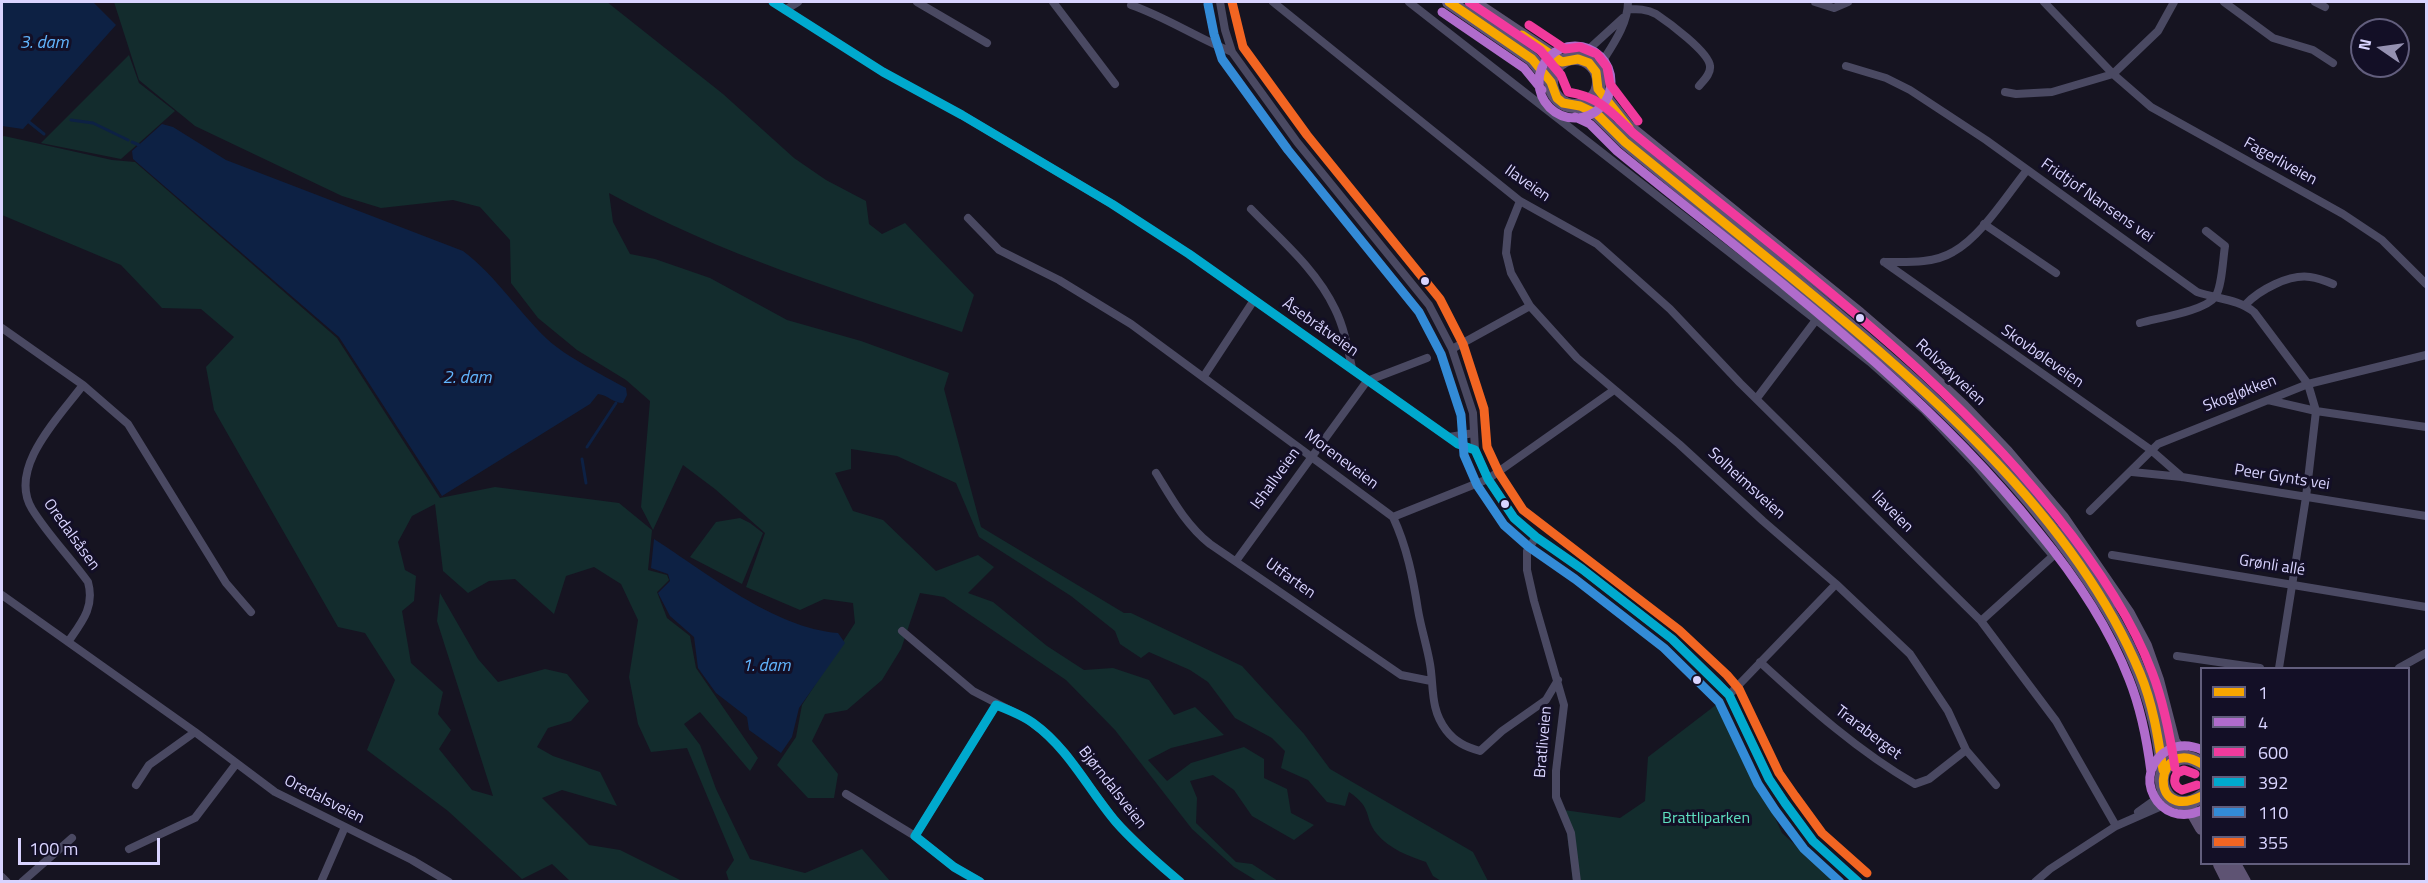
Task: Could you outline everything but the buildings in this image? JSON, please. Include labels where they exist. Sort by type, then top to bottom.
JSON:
[{"type":"main road","points":[[1449,2],[1532,59],[1551,82],[1557,98],[1572,106],[1580,106],[1591,100],[1598,89],[1596,72],[1589,63],[1578,59],[1562,62],[1554,71],[1551,82]]},
{"type":"main road","points":[[1472,2],[1562,62]]},
{"type":"main road","name":"Rolvsøyveien","points":[[1598,89],[1628,127],[1900,349],[1962,406],[2006,452],[2062,518],[2128,614],[2145,646],[2157,680],[2173,742],[2184,757]]},
{"type":"main road","name":"Rolvsøyveien","points":[[1580,106],[1597,114],[1625,142],[1907,373],[1993,458],[2042,514],[2085,571],[2129,644],[2154,718],[2163,770],[2163,788]]},
{"type":"main road","points":[[2163,770],[2173,760],[2184,757],[2200,763]]},
{"type":"main road","points":[[2163,788],[2167,796],[2194,814],[2200,824]]},
{"type":"main road","points":[[2177,802],[2194,801],[2200,797]]},
{"type":"main road","points":[[2220,865],[2229,882]]},
{"type":"main road","points":[[2235,865],[2244,882]]},
{"type":"street","name":"Åsebråtveien","points":[[773,2],[883,72],[962,115],[1112,204],[1254,300],[1458,444],[1475,450]]},
{"type":"street","points":[[786,10],[798,2]]},
{"type":"street","points":[[917,2],[987,43]]},
{"type":"street","points":[[1053,2],[1115,84]]},
{"type":"street","points":[[1220,2],[1232,52],[1297,142],[1429,305],[1452,350],[1473,413],[1475,450],[1488,479],[1514,518],[1672,639],[1729,695],[1769,779],[1785,803],[1813,841],[1859,882]]},
{"type":"street","name":"Ilaveien","points":[[1273,2],[1520,201],[1597,244],[1670,309],[1756,398],[1981,621],[2056,722],[2116,826]]},
{"type":"street","points":[[1409,2],[1870,363],[1924,410],[1974,463],[2053,555],[1981,621]]},
{"type":"street","points":[[1815,2],[1834,8],[1848,2]]},
{"type":"street","name":"Fagerliveien","points":[[2044,2],[2113,74],[2151,107],[2343,214],[2382,240],[2427,284]]},
{"type":"street","points":[[2005,92],[2016,94],[2052,92],[2113,74],[2158,31],[2174,2]]},
{"type":"street","points":[[2224,2],[2268,35],[2286,43],[2313,50],[2333,63]]},
{"type":"street","points":[[2315,2],[2325,7]]},
{"type":"street","points":[[1131,5],[1153,13],[1206,42],[1232,52]]},
{"type":"street","points":[[1596,72],[1619,35],[1628,5],[1655,14],[1705,55],[1710,64],[1709,73],[1699,86]]},
{"type":"street","points":[[1578,59],[1623,17]]},
{"type":"street","name":"Fridtjof Nansens vei","points":[[1846,66],[1886,78],[1910,90],[2198,292],[2245,305]]},
{"type":"street","points":[[2027,170],[1984,224],[2056,273]]},
{"type":"street","name":"Solheimsveien","points":[[1520,201],[1508,231],[1506,253],[1511,273],[1530,306],[1577,358],[1679,444],[1836,584],[1910,654],[1948,711],[1966,750],[1995,785]]},
{"type":"street","points":[[1251,209],[1307,266],[1327,294],[1336,311],[1352,368]]},
{"type":"street","name":"Moreneveien","points":[[968,218],[999,250],[1059,280],[1121,318],[1204,376],[1393,517]]},
{"type":"street","name":"Skovbøleveien","points":[[1984,224],[1967,242],[1952,253],[1926,260],[1884,262],[2151,450],[2182,477]]},
{"type":"street","points":[[2140,323],[2202,307],[2215,298],[2225,246],[2206,231]]},
{"type":"street","points":[[2279,667],[2306,497],[2316,411],[2308,384],[2254,312],[2245,305],[2254,295],[2299,278],[2311,277],[2333,284]]},
{"type":"street","points":[[1204,376],[1254,300]]},
{"type":"street","points":[[1452,350],[1530,306]]},
{"type":"street","points":[[1756,398],[1815,320]]},
{"type":"street","points":[[2,341],[4,330],[83,385],[128,424],[226,583],[252,612]]},
{"type":"street","name":"Skogløkken","points":[[2090,511],[2158,444],[2308,384],[2427,355]]},
{"type":"street","points":[[1367,381],[1427,358]]},
{"type":"street","name":"Ishallveien","points":[[1236,561],[1367,381]]},
{"type":"street","name":"Oredalsåsen","points":[[68,642],[86,616],[92,594],[88,582],[31,507],[25,486],[27,468],[36,448],[83,385]]},
{"type":"street","points":[[1558,680],[1546,700],[1509,726],[1480,751],[1465,747],[1446,730],[1432,701],[1431,681],[1414,580],[1401,535],[1393,517],[1488,479],[1614,390]]},
{"type":"street","points":[[2268,400],[2316,411],[2427,427]]},
{"type":"street","points":[[1448,437],[1474,433]]},
{"type":"street","name":"Peer Gynts vei","points":[[2132,472],[2182,477],[2427,516]]},
{"type":"street","name":"Utfarten","points":[[1156,473],[1197,534],[1401,675],[1431,681]]},
{"type":"street","name":"Bratliveien","points":[[1536,537],[1527,551],[1527,570],[1539,621],[1564,705],[1556,771],[1556,797],[1571,833],[1577,882]]},
{"type":"street","name":"Grønli allé","points":[[2112,555],[2427,607]]},
{"type":"street","points":[[1729,695],[1836,584]]},
{"type":"street","name":"Oredalsveien","points":[[2,595],[195,732],[275,792],[412,860],[449,882]]},
{"type":"street","name":"Bjørndalsveien","points":[[902,631],[961,682],[996,705],[1027,719],[1047,734],[1066,754],[1115,820],[1156,861],[1181,882]]},
{"type":"street","points":[[2402,667],[2427,653]]},
{"type":"street","points":[[2177,656],[2247,667]]},
{"type":"street","name":"Traraberget","points":[[1760,662],[1837,730],[1886,767],[1915,784],[1929,779],[1966,750]]},
{"type":"street","points":[[915,836],[996,705]]},
{"type":"street","points":[[136,785],[148,765],[167,754],[195,732]]},
{"type":"street","points":[[129,849],[195,818],[236,764]]},
{"type":"street","points":[[2135,817],[2138,811],[2159,797],[2163,788]]},
{"type":"street","points":[[846,794],[915,836],[954,867],[981,882]]},
{"type":"street","points":[[2035,882],[2050,869],[2116,826],[2177,802]]},
{"type":"street","points":[[321,882],[345,827]]},
{"type":"street","points":[[22,882],[72,838]]},
{"type":"street","points":[[2,877],[7,882]]},
{"type":"green space","points":[[114,2],[607,2],[723,94],[794,158],[826,180],[866,201],[869,224],[882,234],[905,223],[974,295],[962,332],[738,253],[651,215],[609,193],[613,222],[630,254],[655,259],[710,278],[787,320],[861,341],[949,373],[944,389],[981,527],[1124,613],[1131,613],[1242,666],[1304,734],[1330,769],[1473,852],[1488,881],[1441,881],[1433,876],[1426,862],[1387,844],[1373,828],[1362,803],[1349,792],[1345,806],[1327,802],[1308,780],[1281,768],[1285,751],[1272,738],[1235,718],[1208,682],[1190,670],[1149,652],[1141,658],[1120,644],[1115,631],[1071,596],[979,537],[956,483],[897,456],[851,449],[851,469],[835,473],[853,511],[883,520],[936,571],[978,555],[994,567],[968,593],[993,602],[1047,646],[1084,670],[1113,668],[1149,680],[1174,715],[1195,707],[1224,735],[1171,748],[1148,760],[1167,781],[1191,763],[1244,747],[1264,759],[1264,778],[1287,789],[1291,813],[1314,825],[1294,840],[1252,816],[1234,790],[1213,775],[1190,781],[1197,798],[1196,823],[1236,862],[1252,864],[1278,881],[1257,881],[1234,867],[1192,829],[1115,730],[1066,680],[944,597],[920,593],[901,649],[882,680],[847,710],[825,714],[812,741],[838,774],[834,798],[808,798],[777,765],[796,737],[802,705],[855,623],[853,603],[824,599],[800,610],[746,587],[765,533],[715,489],[683,465],[653,530],[641,507],[650,401],[626,380],[577,350],[538,318],[511,283],[510,240],[480,207],[453,200],[381,208],[342,196],[195,126],[139,80]]},
{"type":"green space","points":[[129,55],[139,83],[175,111],[121,159],[41,143]]},
{"type":"green space","points":[[2,137],[112,160],[135,162],[337,338],[440,498],[495,487],[619,503],[652,530],[648,570],[667,575],[669,580],[657,592],[667,618],[690,636],[696,668],[758,758],[750,771],[700,712],[684,724],[700,745],[716,789],[750,859],[805,873],[862,849],[890,881],[729,881],[726,872],[734,860],[687,748],[651,752],[638,724],[629,677],[638,620],[621,584],[594,567],[566,576],[554,614],[515,579],[489,581],[468,593],[443,571],[435,504],[412,516],[398,542],[405,570],[416,576],[414,601],[402,611],[411,663],[443,692],[438,714],[451,730],[439,749],[472,790],[493,796],[437,621],[440,593],[478,659],[498,682],[545,669],[567,674],[589,701],[571,721],[548,728],[537,747],[553,756],[600,772],[617,806],[562,790],[542,798],[589,845],[620,850],[682,881],[570,881],[552,864],[522,879],[448,811],[367,750],[395,680],[365,633],[338,627],[214,410],[206,367],[234,337],[201,309],[162,308],[121,265],[2,215]]},
{"type":"green space","points":[[740,518],[763,533],[742,584],[690,557],[716,522]]},
{"type":"green space","name":"Brattliparken","points":[[1721,701],[1782,833],[1835,881],[1573,881],[1564,810],[1620,818],[1645,801],[1648,757]]},
{"type":"water","name":"3. dam","points":[[2,2],[93,2],[116,25],[23,129],[2,126]]},
{"type":"water","name":"2. dam","points":[[162,124],[173,127],[226,160],[463,251],[486,271],[547,339],[564,352],[626,388],[627,395],[623,403],[598,394],[590,404],[442,496],[339,337],[133,159],[132,151]]},
{"type":"water","name":"1. dam","points":[[654,539],[742,597],[790,621],[814,629],[838,633],[845,643],[799,708],[792,737],[781,753],[749,730],[747,717],[716,693],[698,668],[694,637],[670,616],[658,593],[670,581],[668,574],[651,568]]},
{"type":"waterway","points":[[71,120],[93,123],[128,140]]},
{"type":"waterway","points":[[29,122],[44,134]]},
{"type":"waterway","points":[[132,142],[139,145]]},
{"type":"waterway","points":[[587,447],[616,403]]},
{"type":"waterway","points":[[582,459],[586,483]]},
{"type":"transit line","name":"392","points":[[773,2],[883,72],[962,115],[1112,204],[1189,254],[1458,444],[1475,450],[1488,479],[1514,518],[1672,639],[1729,695],[1769,779],[1785,803],[1813,841],[1858,882]]},
{"type":"transit line","name":"355","points":[[1232,2],[1243,47],[1307,135],[1440,299],[1463,344],[1484,409],[1487,447],[1499,473],[1523,510],[1679,630],[1727,675],[1739,689],[1779,773],[1795,796],[1822,833],[1867,873]]},
{"type":"transit line","name":"1","points":[[1449,2],[1532,59],[1551,82],[1557,98],[1563,103],[1580,106],[1597,114],[1625,142],[1888,359],[1988,454],[2034,504],[2075,558],[2111,614],[2145,685],[2163,770]]},
{"type":"transit line","name":"600","points":[[1469,2],[1540,50],[1561,75],[1568,92],[1579,94],[1604,106],[1633,133],[1855,313],[1960,409],[2009,460],[2084,551],[2122,609],[2143,651],[2160,695],[2175,768]]},
{"type":"transit line","name":"110","points":[[1208,4],[1222,59],[1288,150],[1419,312],[1441,354],[1461,415],[1464,455],[1477,485],[1504,525],[1529,547],[1575,579],[1664,648],[1719,702],[1758,784],[1775,810],[1804,849],[1840,882]]},
{"type":"transit line","name":"4","points":[[1442,12],[1524,68],[1542,90]]},
{"type":"transit line","name":"600","points":[[1529,25],[1565,49],[1580,47],[1597,54],[1607,67],[1610,84],[1638,121]]},
{"type":"transit line","name":"1","points":[[1522,35],[1562,62],[1578,59],[1589,63],[1596,72],[1598,89],[1629,128]]},
{"type":"transit line","name":"4","points":[[1575,46],[1595,52],[1605,62],[1611,82],[1605,102],[1595,112],[1575,118],[1555,112],[1545,102],[1539,82],[1545,62],[1555,52],[1575,46]]},
{"type":"transit line","name":"4","points":[[1575,117],[1590,124],[1617,151],[1838,330],[1891,376],[1991,476],[2064,565],[2089,601],[2111,639],[2137,702],[2151,772]]},
{"type":"transit line","name":"392","points":[[980,882],[954,867],[915,836],[996,705],[1033,723],[1046,733],[1068,757],[1123,830],[1180,882]]},
{"type":"transit line","name":"4","points":[[2200,749],[2186,746],[2170,749],[2158,759],[2151,771],[2150,784],[2161,806],[2173,812],[2186,814],[2200,810]]},
{"type":"transit line","name":"1","points":[[2200,763],[2186,758],[2174,760],[2167,768],[2163,779],[2165,790],[2172,799],[2184,801],[2200,797]]},
{"type":"transit line","name":"600","points":[[2195,774],[2184,770],[2177,773],[2175,783],[2182,790],[2197,785]]}]
